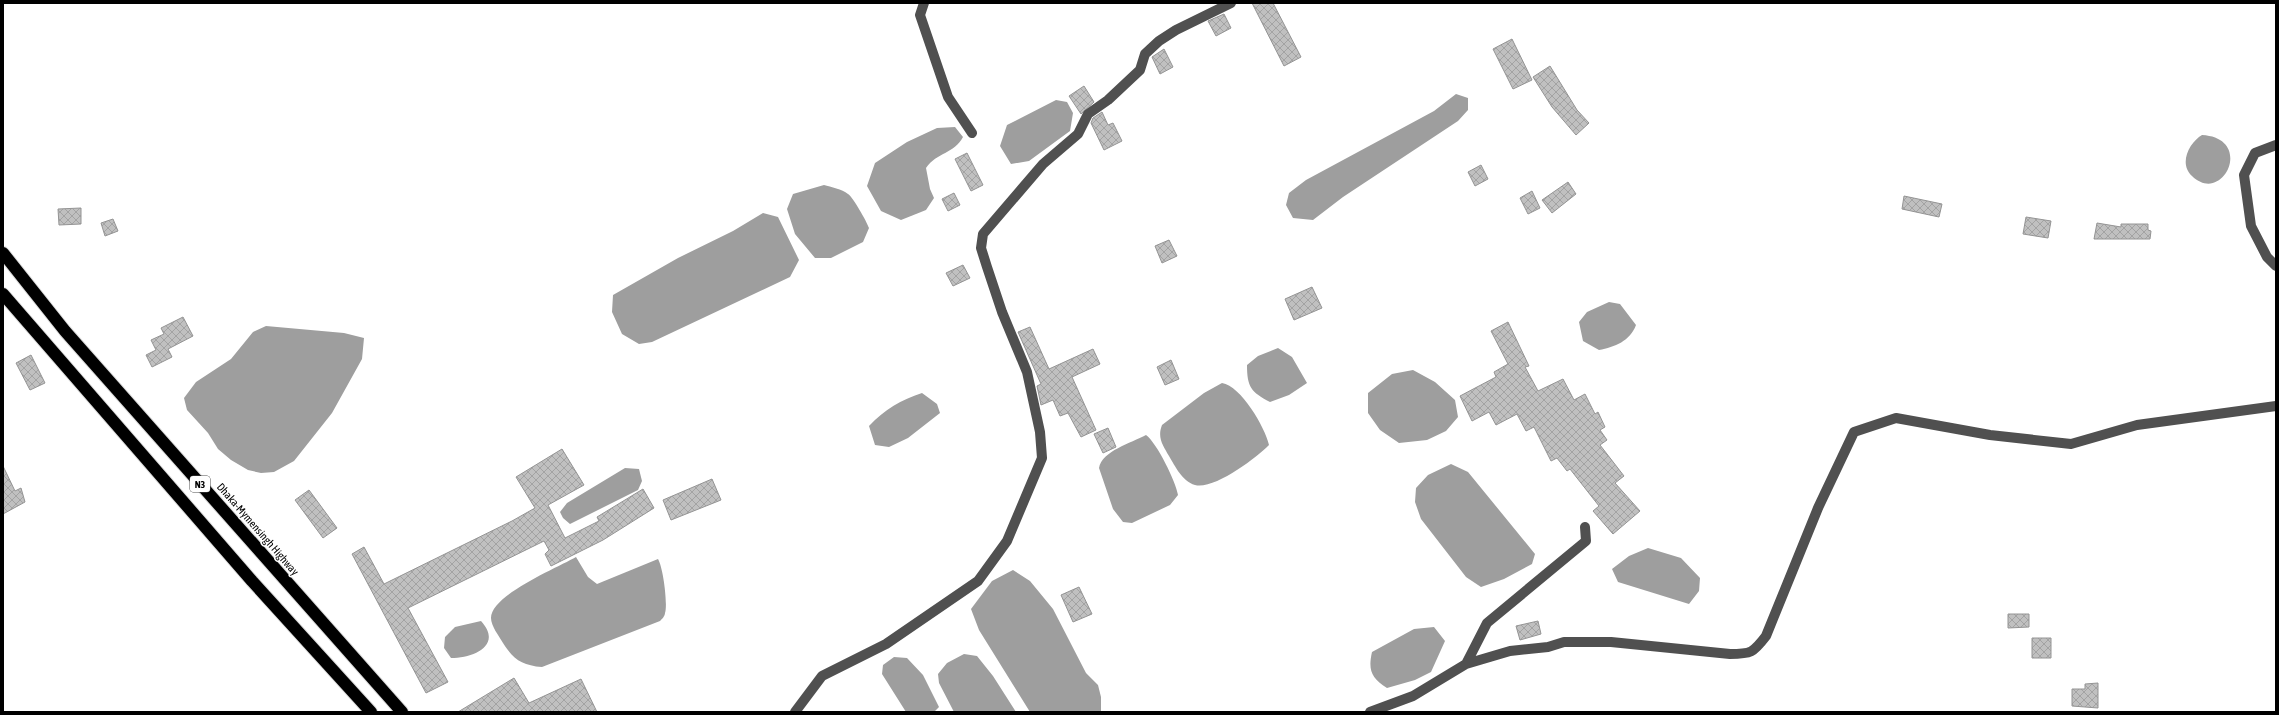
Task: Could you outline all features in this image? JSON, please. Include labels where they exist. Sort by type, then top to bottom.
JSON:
[{"type":"highway","name":"Dhaka-Mymensingh Highway","points":[[3,253],[65,331],[402,712]]},
{"type":"highway","name":"N3","points":[[3,294],[252,581],[371,712]]},
{"type":"street","points":[[924,3],[920,15],[948,97],[972,133]]},
{"type":"street","points":[[795,712],[822,676],[886,644],[978,581],[1007,541],[1042,458],[1040,432],[1027,372],[1002,312],[981,248],[983,234],[1043,164],[1078,134],[1088,114],[1108,100],[1140,70],[1144,54],[1159,41],[1176,30],[1231,3]]},
{"type":"street","points":[[2276,145],[2255,153],[2244,175],[2251,226],[2267,257],[2276,266]]},
{"type":"street","points":[[1370,712],[1413,696],[1466,664],[1510,651],[1548,647],[1564,642],[1589,641],[1680,647],[1730,654],[1748,654],[1756,649],[1766,636],[1818,508],[1854,432],[1896,418],[1990,435],[2071,444],[2137,425],[2276,406]]},
{"type":"street","points":[[1466,664],[1487,623],[1586,542],[1585,527]]},
{"type":"shaded area","points":[[1456,94],[1468,98],[1468,110],[1458,121],[1343,197],[1313,220],[1293,218],[1286,205],[1289,193],[1306,180],[1434,111]]},
{"type":"shaded area","points":[[1056,100],[1067,102],[1073,113],[1070,131],[1029,161],[1011,164],[1000,146],[1007,125]]},
{"type":"shaded area","points":[[955,127],[963,137],[959,143],[935,159],[926,168],[930,189],[934,198],[926,210],[901,220],[881,211],[867,186],[875,163],[907,142],[937,128]]},
{"type":"shaded area","points":[[2202,135],[2218,139],[2227,147],[2230,157],[2228,168],[2223,177],[2214,183],[2204,183],[2192,176],[2186,165],[2187,153],[2193,143]]},
{"type":"shaded area","points":[[824,185],[846,192],[860,210],[869,228],[863,242],[831,258],[815,258],[795,234],[787,209],[793,194]]},
{"type":"shaded area","points":[[763,213],[778,217],[799,260],[790,277],[652,342],[639,344],[622,334],[612,312],[613,295],[678,258],[733,231]]},
{"type":"shaded area","points":[[1609,302],[1620,304],[1636,325],[1626,339],[1616,345],[1599,350],[1583,341],[1579,322],[1587,312]]},
{"type":"shaded area","points":[[266,326],[344,333],[364,338],[362,359],[332,413],[294,461],[274,472],[261,473],[248,470],[231,460],[218,449],[208,433],[187,410],[184,398],[196,382],[231,359],[253,332]]},
{"type":"shaded area","points":[[1278,348],[1292,357],[1307,383],[1289,395],[1270,402],[1258,395],[1251,388],[1248,379],[1247,365],[1258,356]]},
{"type":"shaded area","points":[[1413,370],[1435,382],[1455,400],[1458,417],[1446,431],[1427,440],[1399,443],[1380,430],[1368,413],[1368,393],[1392,374]]},
{"type":"shaded area","points":[[1222,383],[1237,391],[1251,408],[1263,428],[1269,445],[1245,465],[1223,478],[1213,483],[1195,485],[1186,480],[1176,469],[1160,438],[1162,425],[1204,393]]},
{"type":"shaded area","points":[[922,393],[937,404],[940,413],[908,438],[889,447],[875,445],[869,426],[894,406]]},
{"type":"shaded area","points":[[1146,435],[1155,446],[1165,463],[1174,481],[1178,495],[1170,505],[1132,523],[1123,522],[1113,509],[1099,468],[1101,462],[1111,452]]},
{"type":"shaded area","points":[[1451,464],[1468,472],[1535,554],[1532,564],[1504,579],[1481,587],[1466,577],[1421,519],[1415,502],[1416,488],[1428,475]]},
{"type":"shaded area","points":[[625,468],[639,469],[642,481],[638,490],[570,524],[563,518],[560,512],[567,503]]},
{"type":"shaded area","points":[[1648,548],[1681,558],[1700,578],[1699,591],[1689,604],[1618,582],[1612,569],[1629,556]]},
{"type":"shaded area","points":[[576,557],[588,577],[597,584],[658,559],[662,570],[665,594],[666,608],[664,616],[660,621],[542,667],[529,665],[519,661],[507,649],[494,628],[491,618],[494,609],[513,591]]},
{"type":"shaded area","points":[[1013,570],[1030,581],[1053,609],[1086,673],[1098,685],[1101,697],[1101,712],[1030,712],[979,630],[971,609],[992,581]]},
{"type":"shaded area","points":[[481,621],[487,629],[489,637],[483,648],[468,656],[451,658],[444,648],[445,637],[455,627]]},
{"type":"shaded area","points":[[1434,627],[1445,641],[1431,672],[1415,680],[1387,688],[1377,681],[1372,673],[1370,664],[1372,652],[1414,629]]},
{"type":"shaded area","points":[[964,654],[977,656],[993,676],[1016,712],[954,712],[939,683],[938,674],[947,663]]},
{"type":"shaded area","points":[[894,657],[907,658],[923,675],[939,707],[934,712],[906,712],[882,674],[883,665]]},
{"type":"building","points":[[1252,3],[1273,3],[1301,57],[1284,66]]},
{"type":"building","points":[[1224,14],[1231,28],[1216,36],[1208,21]]},
{"type":"building","points":[[1512,39],[1532,80],[1513,89],[1493,49]]},
{"type":"building","points":[[1164,49],[1173,67],[1160,74],[1152,57]]},
{"type":"building","points":[[1550,66],[1577,110],[1589,123],[1576,135],[1552,107],[1533,77]]},
{"type":"building","points":[[1084,86],[1094,102],[1081,114],[1069,96]]},
{"type":"building","points":[[1102,112],[1108,125],[1113,123],[1122,141],[1104,150],[1091,123],[1093,118]]},
{"type":"building","points":[[967,153],[983,185],[971,191],[955,159]]},
{"type":"building","points":[[1481,165],[1488,179],[1475,186],[1468,172]]},
{"type":"building","points":[[1568,182],[1576,194],[1552,213],[1542,200]]},
{"type":"building","points":[[1532,191],[1540,208],[1528,214],[1520,198]]},
{"type":"building","points":[[954,193],[960,205],[948,211],[942,199]]},
{"type":"building","points":[[1904,196],[1942,204],[1939,217],[1902,209]]},
{"type":"building","points":[[81,208],[81,224],[59,225],[58,209]]},
{"type":"building","points":[[2026,217],[2051,221],[2048,238],[2023,234]]},
{"type":"building","points":[[113,219],[118,231],[105,236],[101,223]]},
{"type":"building","points":[[2097,223],[2121,227],[2121,224],[2148,224],[2148,230],[2151,231],[2150,239],[2094,239]]},
{"type":"building","points":[[1169,240],[1177,256],[1162,263],[1155,246]]},
{"type":"building","points":[[963,265],[970,278],[953,286],[946,273]]},
{"type":"building","points":[[1312,287],[1322,308],[1294,320],[1285,299]]},
{"type":"building","points":[[183,317],[193,336],[168,349],[172,357],[152,367],[146,355],[156,350],[151,340],[164,334],[161,328]]},
{"type":"building","points":[[1508,322],[1529,366],[1525,367],[1538,391],[1563,379],[1574,400],[1585,394],[1595,414],[1598,412],[1605,427],[1600,430],[1607,440],[1600,445],[1624,476],[1615,483],[1640,511],[1613,534],[1593,511],[1599,506],[1570,469],[1567,471],[1557,458],[1551,461],[1534,427],[1526,431],[1517,414],[1496,425],[1489,412],[1472,421],[1460,396],[1496,377],[1494,372],[1508,364],[1491,331]]},
{"type":"building","points":[[1030,327],[1049,369],[1093,349],[1100,364],[1072,377],[1096,430],[1081,437],[1068,413],[1060,416],[1053,400],[1041,405],[1037,386],[1041,384],[1018,332]]},
{"type":"building","points":[[31,355],[45,383],[30,390],[16,363]]},
{"type":"building","points":[[1171,360],[1179,379],[1165,385],[1157,367]]},
{"type":"building","points":[[1108,428],[1116,447],[1103,453],[1094,434]]},
{"type":"building","points":[[562,449],[584,485],[548,505],[565,538],[599,521],[597,517],[643,489],[654,508],[603,540],[551,566],[545,554],[549,550],[544,541],[408,608],[448,682],[426,693],[352,554],[364,547],[384,584],[512,521],[535,508],[516,477]]},
{"type":"building","points":[[3,466],[15,491],[21,488],[25,502],[3,514]]},
{"type":"building","points":[[712,479],[721,500],[671,520],[663,500]]},
{"type":"building","points":[[309,490],[337,528],[323,538],[295,500]]},
{"type":"building","points":[[1079,587],[1092,614],[1073,622],[1061,595]]},
{"type":"building","points":[[2008,614],[2029,614],[2029,627],[2008,628]]},
{"type":"building","points":[[1538,621],[1541,634],[1520,640],[1516,626]]},
{"type":"building","points":[[2032,638],[2051,638],[2051,658],[2032,658]]},
{"type":"building","points":[[514,678],[529,703],[581,679],[597,712],[458,712]]},
{"type":"building","points":[[2098,683],[2098,708],[2072,706],[2072,689],[2085,689],[2085,684]]}]
